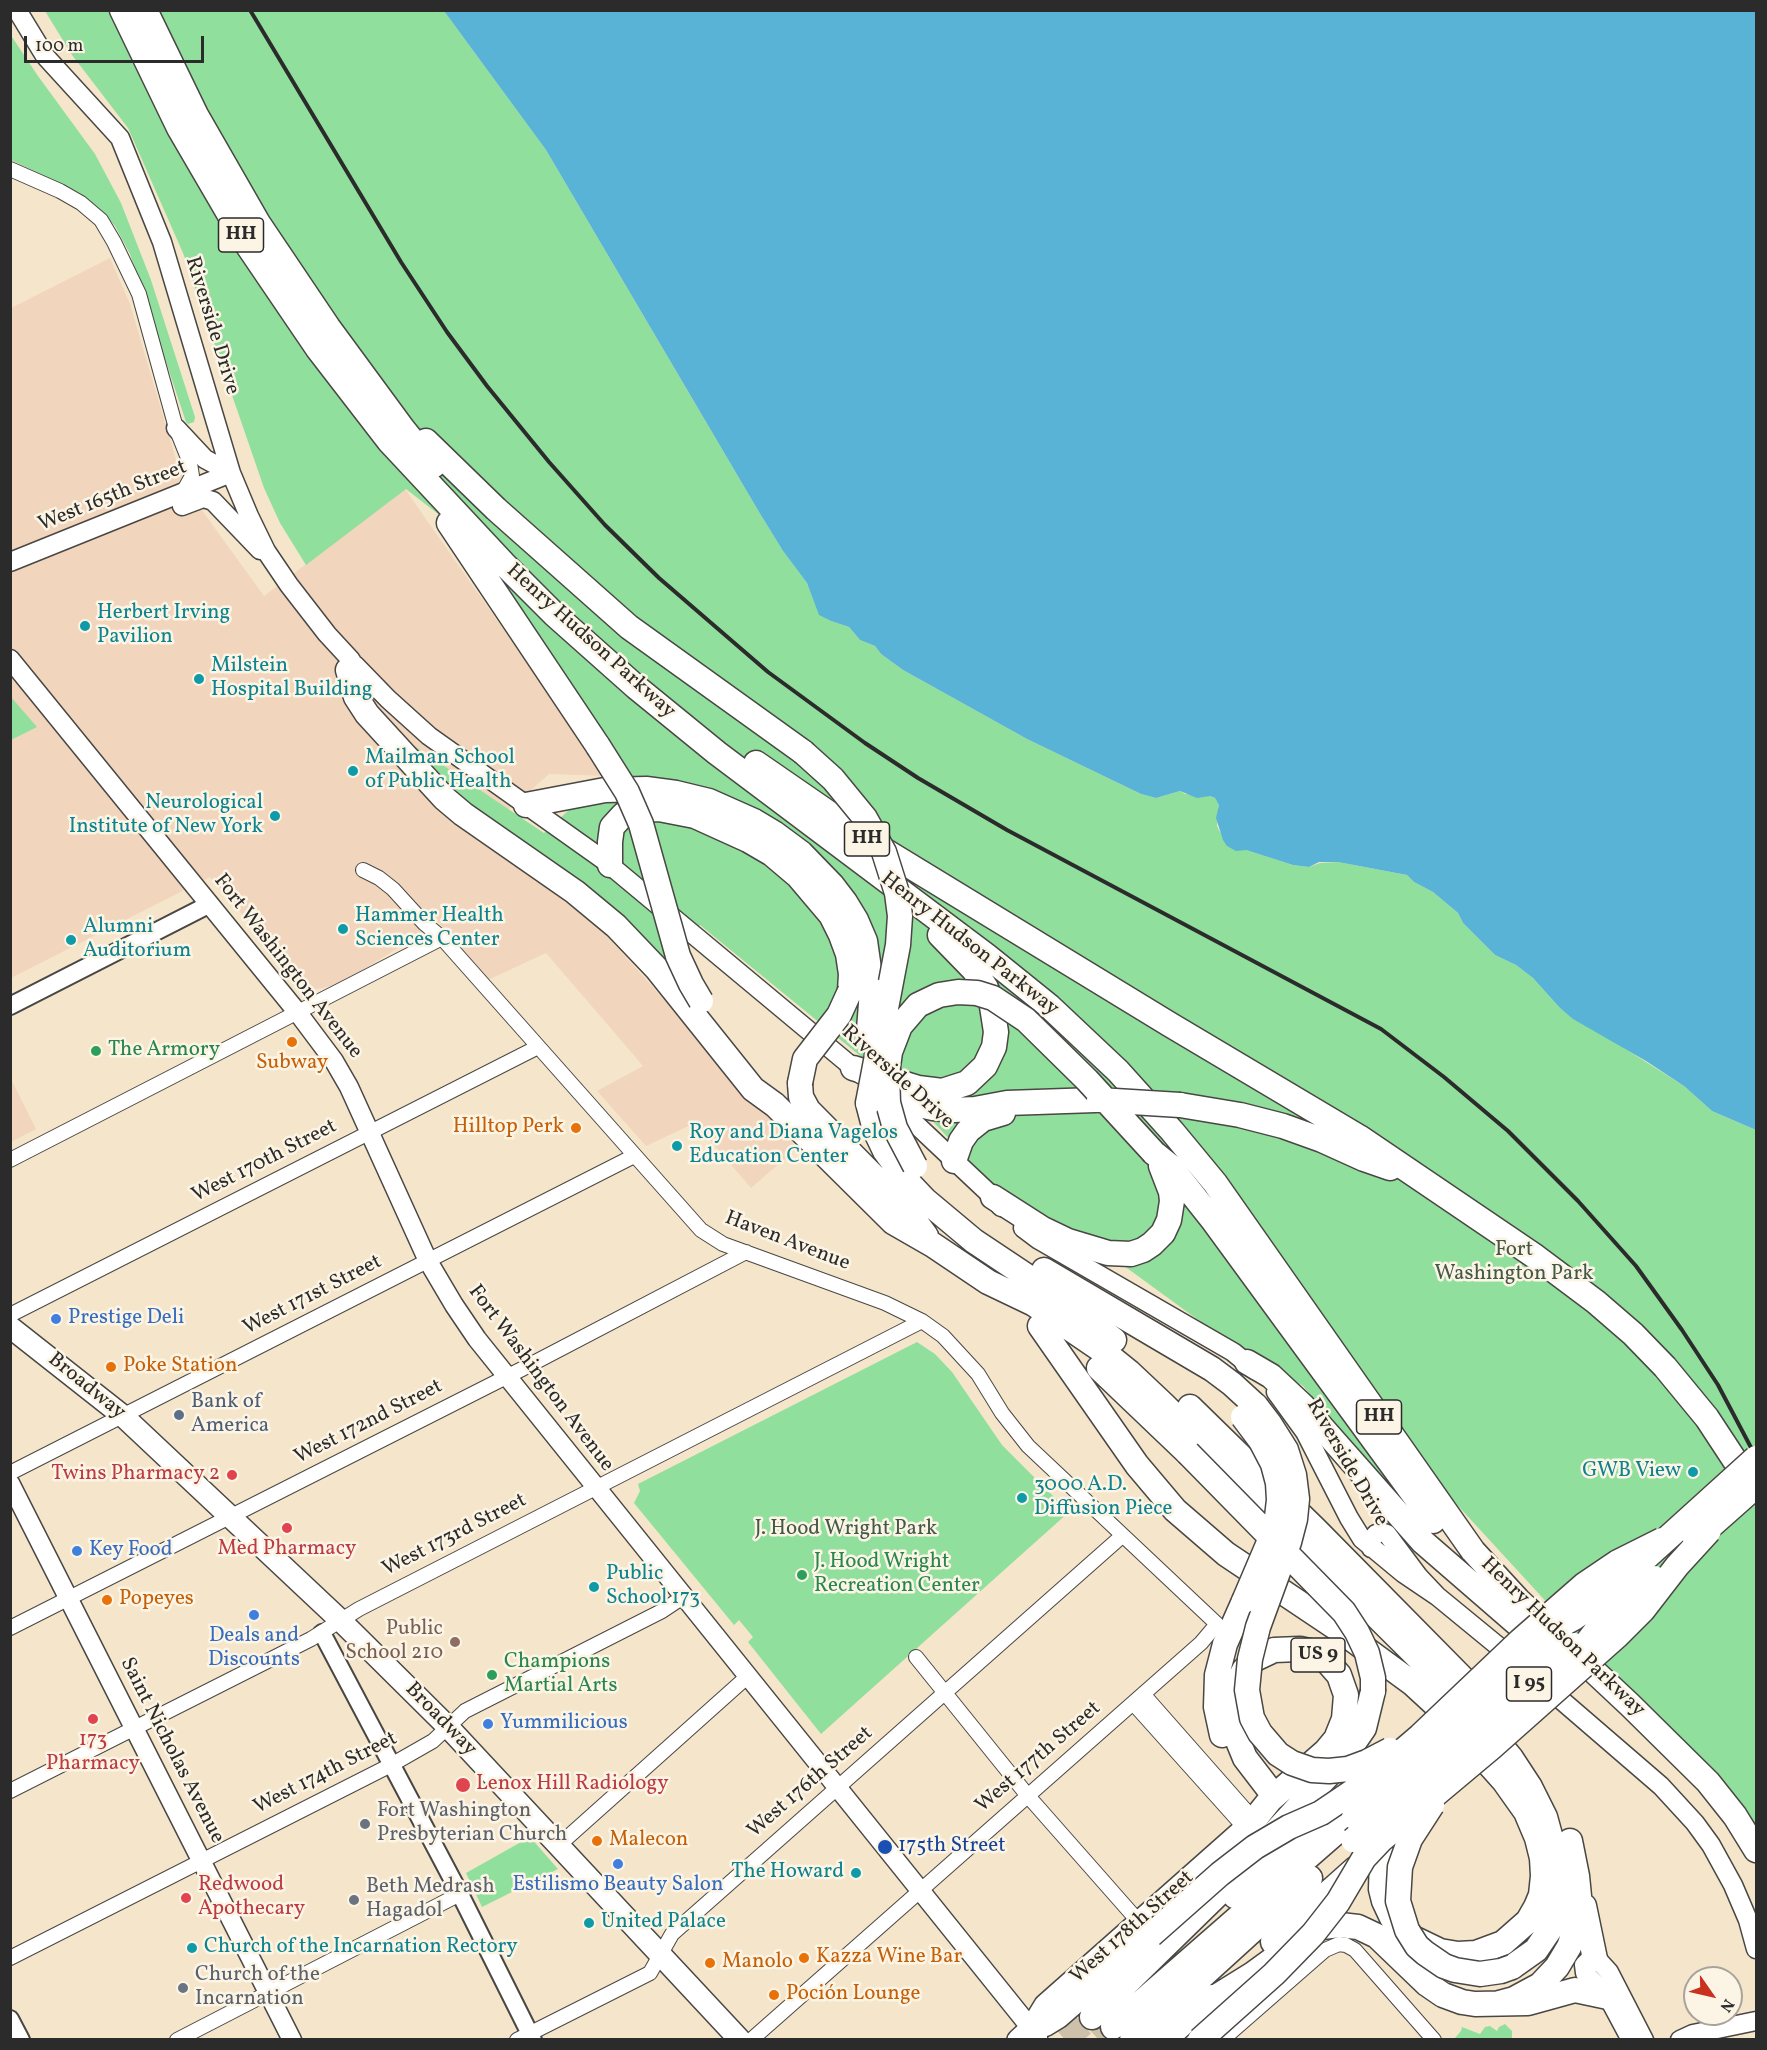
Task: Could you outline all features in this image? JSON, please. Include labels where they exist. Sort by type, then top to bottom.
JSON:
[{"type":"highway","name":"Henry Hudson Parkway","points":[[122,10],[179,128],[223,206],[330,364],[389,441],[504,564],[588,645],[700,740],[935,916],[1034,994],[1105,1058],[1185,1146],[1228,1201],[1473,1551],[1510,1592],[1630,1705],[1716,1791],[1736,1816],[1756,1850]]},
{"type":"highway","name":"Henry Hudson Parkway","points":[[145,10],[196,115],[252,214],[304,294],[387,408],[428,459],[457,493],[558,596],[653,681],[750,758],[869,841],[1359,1137],[1545,1263],[1633,1334],[1693,1400],[1733,1455],[1756,1495]]},
{"type":"highway","points":[[387,408],[438,451],[531,541],[629,627],[803,752],[838,784],[864,818],[884,852],[897,893],[900,916],[898,945],[864,1072],[888,1131],[899,1150],[948,1200],[1011,1248],[1222,1376],[1256,1406],[1275,1431],[1292,1466],[1297,1498],[1289,1542],[1258,1627],[1248,1671],[1249,1708],[1255,1725],[1266,1741],[1278,1754],[1292,1763],[1312,1770],[1329,1772],[1348,1769],[1367,1762],[1398,1745],[1441,1753]]},
{"type":"highway","points":[[419,472],[453,530],[627,792],[641,824],[675,946],[686,973],[702,1001],[775,1105]]},
{"type":"highway","points":[[348,662],[355,693],[364,710],[444,798],[463,814],[567,886],[616,926],[657,969],[753,1089],[775,1105],[893,1222],[933,1245],[988,1282],[1040,1326],[1106,1373],[1193,1445],[1418,1645],[1509,1731],[1544,1780],[1565,1825],[1586,1912],[1594,1959]]},
{"type":"highway","points":[[526,805],[605,790],[646,789],[709,801],[754,821],[801,854],[832,885],[856,920],[865,941],[861,991],[805,1059],[800,1083],[801,1097],[808,1110],[906,1209],[933,1245]]},
{"type":"highway","points":[[610,865],[610,838],[614,824],[623,815],[639,810],[659,809],[695,816],[748,840],[772,854],[798,876],[831,915],[842,935],[851,974],[861,991],[871,1017],[863,1076],[878,1101]]},
{"type":"highway","points":[[838,844],[879,886],[933,929],[974,970],[988,993],[996,1025],[994,1047],[985,1066],[968,1083],[951,1090],[934,1091],[918,1088],[864,1072]]},
{"type":"highway","points":[[915,1166],[896,1128],[888,1102],[887,1074],[890,1052],[900,1026],[918,1005],[939,994],[977,993],[993,998],[1026,1020],[1087,1080],[1154,1153],[1170,1166],[1212,1219],[1368,1435],[1461,1558],[1495,1593],[1557,1649],[1602,1678]]},
{"type":"highway","points":[[864,1072],[878,1101],[872,1120],[885,1151],[915,1190],[974,1240],[1058,1297],[1131,1354],[1186,1402],[1418,1645],[1524,1777],[1541,1807],[1553,1840],[1561,1884],[1560,1906],[1549,1933],[1536,1950],[1512,1967],[1501,1971],[1480,1974],[1461,1971],[1434,1960],[1417,1946],[1407,1930],[1401,1913],[1398,1901],[1399,1878],[1407,1846],[1423,1817],[1441,1753]]},
{"type":"highway","points":[[878,1101],[954,1110],[1007,1102],[1030,1103],[1056,1100],[1180,1105],[1240,1115],[1282,1126],[1322,1140],[1364,1159],[1420,1178]]},
{"type":"highway","points":[[954,1161],[963,1138],[974,1124],[987,1117],[1030,1103]]},
{"type":"highway","points":[[993,1197],[1059,1237],[1092,1249],[1120,1254],[1138,1252],[1158,1239],[1166,1227],[1172,1206],[1170,1185],[1154,1153]]},
{"type":"highway","points":[[988,1282],[1034,1304],[1103,1351],[1137,1379],[1193,1445],[1344,1612],[1367,1653],[1372,1672],[1373,1691],[1366,1721],[1357,1741],[1103,2021],[1053,2019],[1030,2035]]},
{"type":"highway","points":[[1058,1297],[1098,1317],[1204,1382],[1244,1417],[1267,1451],[1276,1474],[1279,1490],[1279,1509],[1271,1540],[1237,1602],[1217,1624]]},
{"type":"highway","points":[[1040,1326],[1131,1458],[1175,1510],[1226,1554],[1341,1631],[1412,1683],[1465,1736],[1515,1795],[1533,1828],[1542,1858],[1543,1881],[1539,1900],[1528,1921],[1509,1939],[1492,1949],[1470,1954],[1440,1951],[1411,1937],[1392,1918],[1381,1889],[1382,1859],[1389,1835],[1398,1817],[1441,1753]]},
{"type":"highway","points":[[1247,1362],[1271,1376],[1302,1405],[1405,1523],[1440,1558],[1574,1673],[1630,1705]]},
{"type":"highway","name":"I 95","points":[[1348,1834],[1662,1540],[1756,1457]]},
{"type":"highway","name":"I 95","points":[[1164,2040],[1539,1703],[1590,1637],[1604,1609],[1756,1457]]},
{"type":"highway","name":"I 95","points":[[1103,2021],[1316,1816],[1507,1657],[1529,1642],[1574,1618],[1604,1609],[1756,1488]]},
{"type":"highway","name":"I 95","points":[[1103,2021],[1348,1834],[1709,1532],[1756,1488]]},
{"type":"highway","points":[[1103,2021],[1238,1859],[1271,1837],[1321,1813],[1356,1791],[1441,1753],[1498,1742],[1624,1630],[1677,1566],[1709,1532]]},
{"type":"highway","points":[[1200,2040],[1274,1974],[1313,1934],[1338,1902],[1364,1858],[1381,1840],[1520,1641],[1584,1585],[1618,1562],[1662,1540]]},
{"type":"highway","name":"US 9","points":[[1237,1602],[1219,1665],[1216,1707],[1220,1730],[1231,1757],[1246,1777],[1265,1790],[1240,1747],[1232,1708],[1234,1690],[1244,1670],[1255,1659],[1274,1650],[1300,1648],[1313,1652],[1325,1659],[1339,1675],[1346,1695],[1344,1719],[1336,1739],[1326,1751],[1270,1800],[1249,1824]]},
{"type":"highway","points":[[1316,1816],[1371,1798],[1441,1753],[1604,1609]]},
{"type":"highway","points":[[1249,1824],[1277,1805],[1344,1751],[1359,1735],[1366,1721]]},
{"type":"highway","points":[[1499,2003],[1514,1999],[1534,1989],[1562,1960],[1577,1924],[1580,1906],[1579,1887]]},
{"type":"highway","points":[[1200,2007],[1308,1934],[1322,1927],[1340,1925],[1358,1927],[1377,1936],[1421,1980],[1443,1995],[1468,2003],[1528,2003],[1575,1990],[1608,1997]]},
{"type":"main road","name":"Riverside Drive","points":[[17,10],[45,56],[120,138],[162,242],[231,473],[252,524],[276,568],[348,662],[429,736],[610,865],[864,1072]]},
{"type":"main road","points":[[176,428],[205,459],[231,473]]},
{"type":"main road","name":"West 165th Street","points":[[10,562],[231,473]]},
{"type":"main road","points":[[128,515],[156,516],[208,498],[276,568]]},
{"type":"main road","name":"Fort Washington Avenue","points":[[10,659],[334,1060],[370,1132],[428,1261],[461,1317],[683,1598],[920,1890],[1030,2035]]},
{"type":"main road","name":"Riverside Drive","points":[[878,1101],[954,1161],[993,1197],[1013,1220],[1039,1240],[1218,1344],[1247,1362],[1266,1380],[1295,1418],[1352,1523],[1371,1548],[1409,1578],[1437,1596],[1651,1776],[1680,1804],[1706,1837],[1729,1876],[1744,1910],[1756,1949]]},
{"type":"main road","name":"Broadway","points":[[10,1327],[123,1416],[340,1620],[448,1727],[740,2040]]},
{"type":"main road","name":"Saint Nicholas Avenue","points":[[10,1483],[292,2040]]},
{"type":"main road","name":"West 178th Street","points":[[1030,2035],[1045,2005],[1249,1824]]},
{"type":"main road","points":[[1630,2040],[1608,1997],[1584,1971],[1587,1961],[1594,1959],[1609,1972],[1644,2040]]},
{"type":"main road","points":[[1680,2040],[1693,2034],[1756,2021]]},
{"type":"street","points":[[10,169],[60,191],[81,203],[101,220],[139,294],[176,428],[190,464],[192,476],[182,494]]},
{"type":"street","name":"Haven Avenue","points":[[363,870],[379,878],[393,889],[442,938],[634,1156],[708,1236],[885,1304],[922,1321],[944,1336],[962,1355],[1028,1446],[1217,1624]]},
{"type":"street","points":[[10,1006],[210,904]]},
{"type":"street","points":[[10,1160],[442,938]]},
{"type":"street","name":"West 170th Street","points":[[10,1315],[538,1047]]},
{"type":"street","name":"West 171st Street","points":[[10,1473],[634,1156]]},
{"type":"street","name":"West 172nd Street","points":[[10,1628],[746,1252]]},
{"type":"street","name":"West 173rd Street","points":[[10,1791],[322,1633],[359,1609],[922,1321]]},
{"type":"street","name":"West 176th Street","points":[[526,2037],[650,1973],[672,1934],[1122,1536]]},
{"type":"street","name":"West 174th Street","points":[[10,1958],[390,1765],[434,1741],[465,1711],[662,1611],[683,1598]]},
{"type":"street","name":"West 177th Street","points":[[752,2040],[1201,1643],[1217,1624]]},
{"type":"street","points":[[322,1633],[460,1894],[526,2037]]},
{"type":"street","points":[[916,1657],[1028,1796],[1139,1922]]},
{"type":"street","points":[[559,1845],[748,1676]]},
{"type":"street","points":[[1138,1699],[1249,1824]]},
{"type":"street","points":[[177,2040],[460,1894]]},
{"type":"street","points":[[1222,2040],[1239,2034],[1325,1950],[1332,1945],[1342,1944],[1357,1952],[1434,2040]]},
{"type":"street","points":[[10,2019],[21,2040]]},
{"type":"shaded area","points":[[110,258],[130,304],[179,470],[201,509],[264,596],[405,489],[606,776],[549,774],[481,834],[606,935],[797,1148],[751,1188],[695,1123],[646,1146],[597,1091],[643,1066],[546,953],[488,980],[434,917],[419,935],[340,984],[308,991],[210,877],[11,978],[11,308]]},
{"type":"shaded area","points":[[11,1079],[36,1129],[10,1142]]},
{"type":"green space","name":"Fort Washington Park","points":[[45,11],[444,11],[546,150],[759,512],[783,551],[807,583],[820,615],[849,627],[860,640],[875,646],[881,654],[903,670],[1027,739],[1141,794],[1156,798],[1180,791],[1185,794],[1215,798],[1219,804],[1217,826],[1220,832],[1246,850],[1293,865],[1309,867],[1320,863],[1338,862],[1407,875],[1414,882],[1433,892],[1458,913],[1463,923],[1495,955],[1516,965],[1533,978],[1559,1007],[1684,1086],[1712,1111],[1756,1130],[1756,1829],[1752,1819],[1713,1769],[1609,1670],[1449,1496],[1413,1520],[1303,1386],[1201,1322],[1072,1228],[1001,1194],[908,1095],[700,925],[668,966],[458,798],[398,735],[544,833],[571,808],[640,797],[631,775],[479,546],[406,489],[306,565],[280,523],[264,488],[183,253],[128,128],[72,55]]},
{"type":"green space","points":[[10,34],[95,154],[121,203],[151,280],[195,417],[194,422],[188,424],[186,422],[130,254],[115,226],[102,211],[80,193],[11,160]]},
{"type":"green space","points":[[10,696],[37,727],[11,740],[10,740]]},
{"type":"green space","name":"J. Hood Wright Park","points":[[917,1342],[935,1354],[952,1372],[1002,1445],[1069,1512],[821,1734],[748,1642],[753,1637],[739,1620],[734,1625],[634,1503],[640,1491],[638,1484]]},
{"type":"green space","points":[[530,1837],[558,1869],[482,1907],[466,1873]]},
{"type":"green space","points":[[1505,2024],[1512,2031],[1512,2039],[1456,2040],[1455,2038],[1462,2027],[1480,2034],[1485,2027],[1490,2026],[1497,2031]]},
{"type":"water","points":[[444,11],[1756,11],[1756,1130],[1712,1111],[1684,1086],[1573,1019],[1533,978],[1516,965],[1495,955],[1463,923],[1458,913],[1433,892],[1414,882],[1407,875],[1338,862],[1319,862],[1309,867],[1293,865],[1246,850],[1236,851],[1227,846],[1223,840],[1216,818],[1219,805],[1215,798],[1210,796],[1197,798],[1180,791],[1156,798],[1141,794],[1027,739],[903,670],[881,654],[875,646],[860,640],[849,627],[819,615],[807,583],[783,551],[759,512],[546,150]]},
{"type":"tunnel","points":[[1065,2040],[1092,2017]]},
{"type":"tunnel","points":[[1099,2040],[1113,2027]]},
{"type":"railway","points":[[250,10],[401,262],[447,332],[487,386],[549,462],[605,525],[659,578],[768,672],[865,743],[918,778],[1007,830],[1381,1029],[1444,1077],[1508,1131],[1578,1201],[1636,1266],[1718,1385],[1756,1457]]},
{"type":"place","name":"Herbert Irving Pavilion","points":[[85,626]]},
{"type":"place","name":"Milstein Hospital Building","points":[[199,679]]},
{"type":"place","name":"Mailman School of Public Health","points":[[353,771]]},
{"type":"place","name":"Neurological Institute of New York","points":[[275,816]]},
{"type":"place","name":"Hammer Health Sciences Center","points":[[343,929]]},
{"type":"place","name":"Alumni Auditorium","points":[[71,940]]},
{"type":"place","name":"Subway","points":[[292,1042]]},
{"type":"place","name":"The Armory","points":[[96,1051]]},
{"type":"place","name":"Hilltop Perk","points":[[576,1128]]},
{"type":"place","name":"Roy and Diana Vagelos Education Center","points":[[677,1146]]},
{"type":"place","name":"Prestige Deli","points":[[56,1319]]},
{"type":"place","name":"Poke Station","points":[[111,1367]]},
{"type":"place","name":"Bank of America","points":[[179,1415]]},
{"type":"place","name":"GWB View","points":[[1693,1472]]},
{"type":"place","name":"Twins Pharmacy 2","points":[[232,1475]]},
{"type":"place","name":"3000 A.D. Diffusion Piece","points":[[1022,1498]]},
{"type":"place","name":"Med Pharmacy","points":[[287,1528]]},
{"type":"place","name":"Key Food","points":[[77,1551]]},
{"type":"place","name":"J. Hood Wright Recreation Center","points":[[802,1575]]},
{"type":"place","name":"Public School 173","points":[[594,1587]]},
{"type":"place","name":"Popeyes","points":[[107,1600]]},
{"type":"place","name":"Deals and Discounts","points":[[254,1615]]},
{"type":"place","name":"Public School 210","points":[[455,1642]]},
{"type":"place","name":"Champions Martial Arts","points":[[492,1675]]},
{"type":"place","name":"173 Pharmacy","points":[[93,1719]]},
{"type":"place","name":"Yummilicious","points":[[488,1724]]},
{"type":"place","name":"Lenox Hill Radiology","points":[[463,1785]]},
{"type":"place","name":"Fort Washington Presbyterian Church","points":[[365,1824]]},
{"type":"place","name":"Malecon","points":[[597,1841]]},
{"type":"place","name":"175th Street","points":[[885,1847]]},
{"type":"place","name":"Estilismo Beauty Salon","points":[[618,1864]]},
{"type":"place","name":"The Howard","points":[[856,1873]]},
{"type":"place","name":"Redwood Apothecary","points":[[186,1898]]},
{"type":"place","name":"Beth Medrash Hagadol","points":[[354,1900]]},
{"type":"place","name":"United Palace","points":[[589,1923]]},
{"type":"place","name":"Church of the Incarnation Rectory","points":[[192,1948]]},
{"type":"place","name":"Kazza Wine Bar","points":[[804,1958]]},
{"type":"place","name":"Manolo","points":[[710,1963]]},
{"type":"place","name":"Church of the Incarnation","points":[[183,1988]]},
{"type":"place","name":"Poción Lounge","points":[[774,1995]]}]
